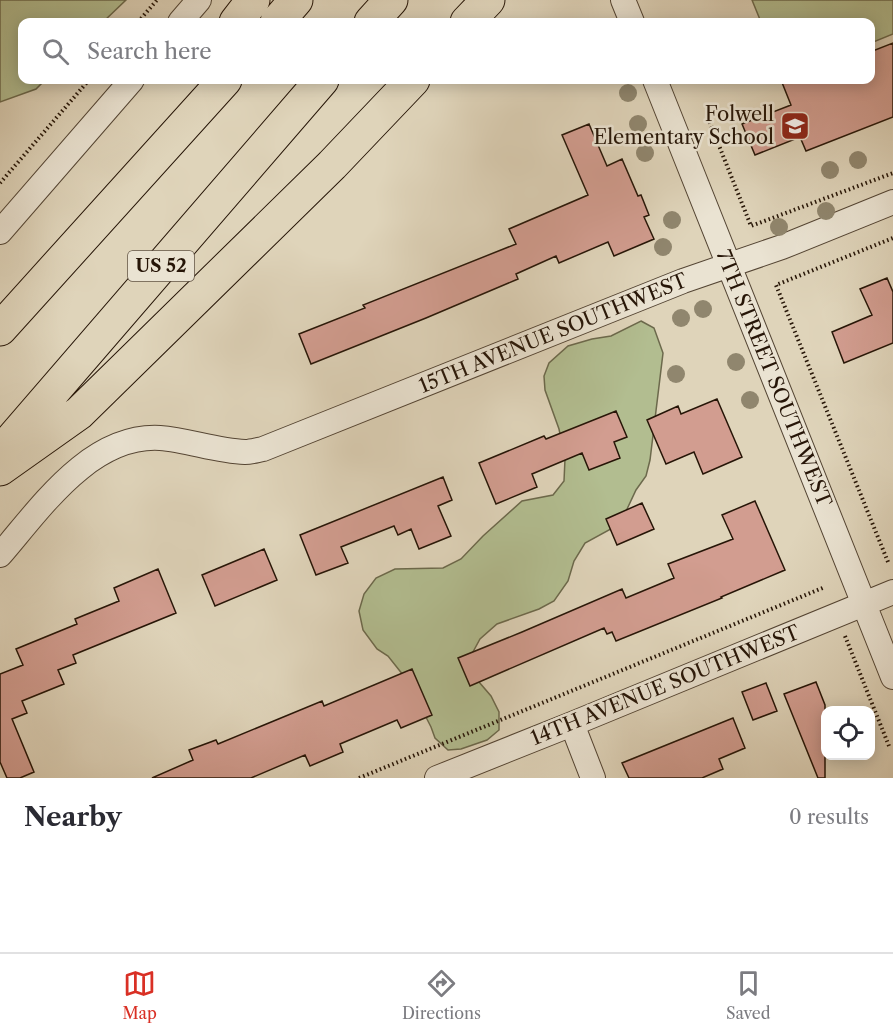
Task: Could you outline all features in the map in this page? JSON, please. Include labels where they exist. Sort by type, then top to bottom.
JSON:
[{"type":"highway","points":[[239,18],[253,0]]},
{"type":"highway","points":[[280,18],[296,0]]},
{"type":"highway","points":[[375,18],[391,0]]},
{"type":"highway","points":[[471,18],[488,0]]},
{"type":"highway","points":[[37,287],[190,84]]},
{"type":"highway","points":[[0,329],[221,84]]},
{"type":"highway","name":"US 52","points":[[0,453],[319,84]]},
{"type":"highway","points":[[0,469],[79,413],[333,165],[409,84]]},
{"type":"street","points":[[183,18],[199,0]]},
{"type":"street","points":[[623,0],[630,18]]},
{"type":"street","points":[[0,232],[129,84]]},
{"type":"street","name":"7TH STREET SOUTHWEST","points":[[657,84],[893,677]]},
{"type":"street","name":"15TH AVENUE SOUTHWEST","points":[[0,555],[68,477],[89,460],[112,448],[131,441],[157,438],[246,452],[263,449],[683,281],[788,245],[893,202]]},
{"type":"street","name":"14TH AVENUE SOUTHWEST","points":[[437,778],[893,592]]},
{"type":"street","points":[[572,724],[593,778]]},
{"type":"path","points":[[141,18],[157,0]]},
{"type":"path","points":[[0,183],[86,84]]},
{"type":"path","points":[[708,118],[751,226],[893,173]]},
{"type":"path","points":[[888,562],[776,285],[893,238]]},
{"type":"path","points":[[359,778],[825,587]]},
{"type":"path","points":[[844,635],[889,746]]},
{"type":"green space","points":[[0,0],[126,0],[107,18],[18,18],[18,84],[41,84],[36,89],[0,102]]},
{"type":"green space","points":[[752,0],[893,0],[893,34],[875,41],[875,18],[759,18]]},
{"type":"green space","points":[[641,321],[654,328],[663,353],[646,476],[636,490],[620,524],[585,543],[574,561],[568,581],[554,601],[539,609],[497,624],[480,639],[467,663],[473,675],[491,696],[499,712],[499,730],[487,740],[461,749],[448,750],[435,738],[407,680],[388,656],[377,649],[363,630],[359,611],[364,594],[376,578],[395,569],[443,568],[461,559],[522,501],[553,495],[564,481],[565,459],[559,429],[545,390],[544,376],[549,363],[568,346],[611,336]]},
{"type":"building","name":"Folwell Elementary School","points":[[893,43],[893,117],[806,151],[800,137],[755,155],[742,124],[791,105],[783,84],[875,84],[875,50]]},
{"type":"building","points":[[589,124],[607,166],[622,159],[649,215],[644,217],[654,239],[614,256],[608,242],[559,263],[556,256],[516,274],[518,279],[311,364],[299,334],[365,308],[363,305],[516,244],[509,229],[588,195],[562,135]]},
{"type":"building","points":[[887,278],[893,292],[893,343],[844,363],[832,332],[872,315],[860,289]]},
{"type":"building","points":[[717,399],[742,457],[703,474],[694,452],[666,464],[647,420],[678,406],[681,414]]},
{"type":"building","points":[[616,411],[627,437],[614,442],[620,458],[589,470],[582,453],[532,474],[537,487],[496,504],[479,463],[544,436],[546,439]]},
{"type":"building","points":[[443,477],[452,500],[438,506],[451,536],[419,549],[411,529],[398,535],[394,526],[341,547],[348,563],[316,575],[300,535]]},
{"type":"building","points":[[755,501],[785,570],[616,641],[612,632],[607,634],[604,628],[470,686],[458,658],[622,589],[626,598],[674,578],[668,564],[733,539],[722,515]]},
{"type":"building","points":[[642,503],[654,529],[617,545],[606,519]]},
{"type":"building","points":[[264,549],[277,580],[215,606],[202,575]]},
{"type":"building","points":[[158,569],[176,613],[73,655],[76,663],[58,670],[64,684],[22,701],[27,713],[12,719],[34,772],[20,778],[7,778],[0,762],[0,674],[23,665],[16,649],[77,624],[75,619],[119,601],[114,588]]},
{"type":"building","points":[[412,669],[432,715],[401,728],[397,720],[340,744],[343,752],[310,766],[305,755],[251,778],[152,778],[193,760],[189,750],[216,740],[218,744],[322,701],[324,706]]},
{"type":"building","points":[[816,682],[825,705],[821,706],[821,760],[825,760],[825,778],[818,778],[784,694]]},
{"type":"building","points":[[766,683],[777,711],[753,720],[742,692]]},
{"type":"building","points":[[733,718],[745,748],[719,759],[723,769],[702,778],[629,778],[622,763]]},
{"type":"place","name":"Folwell Elementary School","points":[[795,126]]}]
